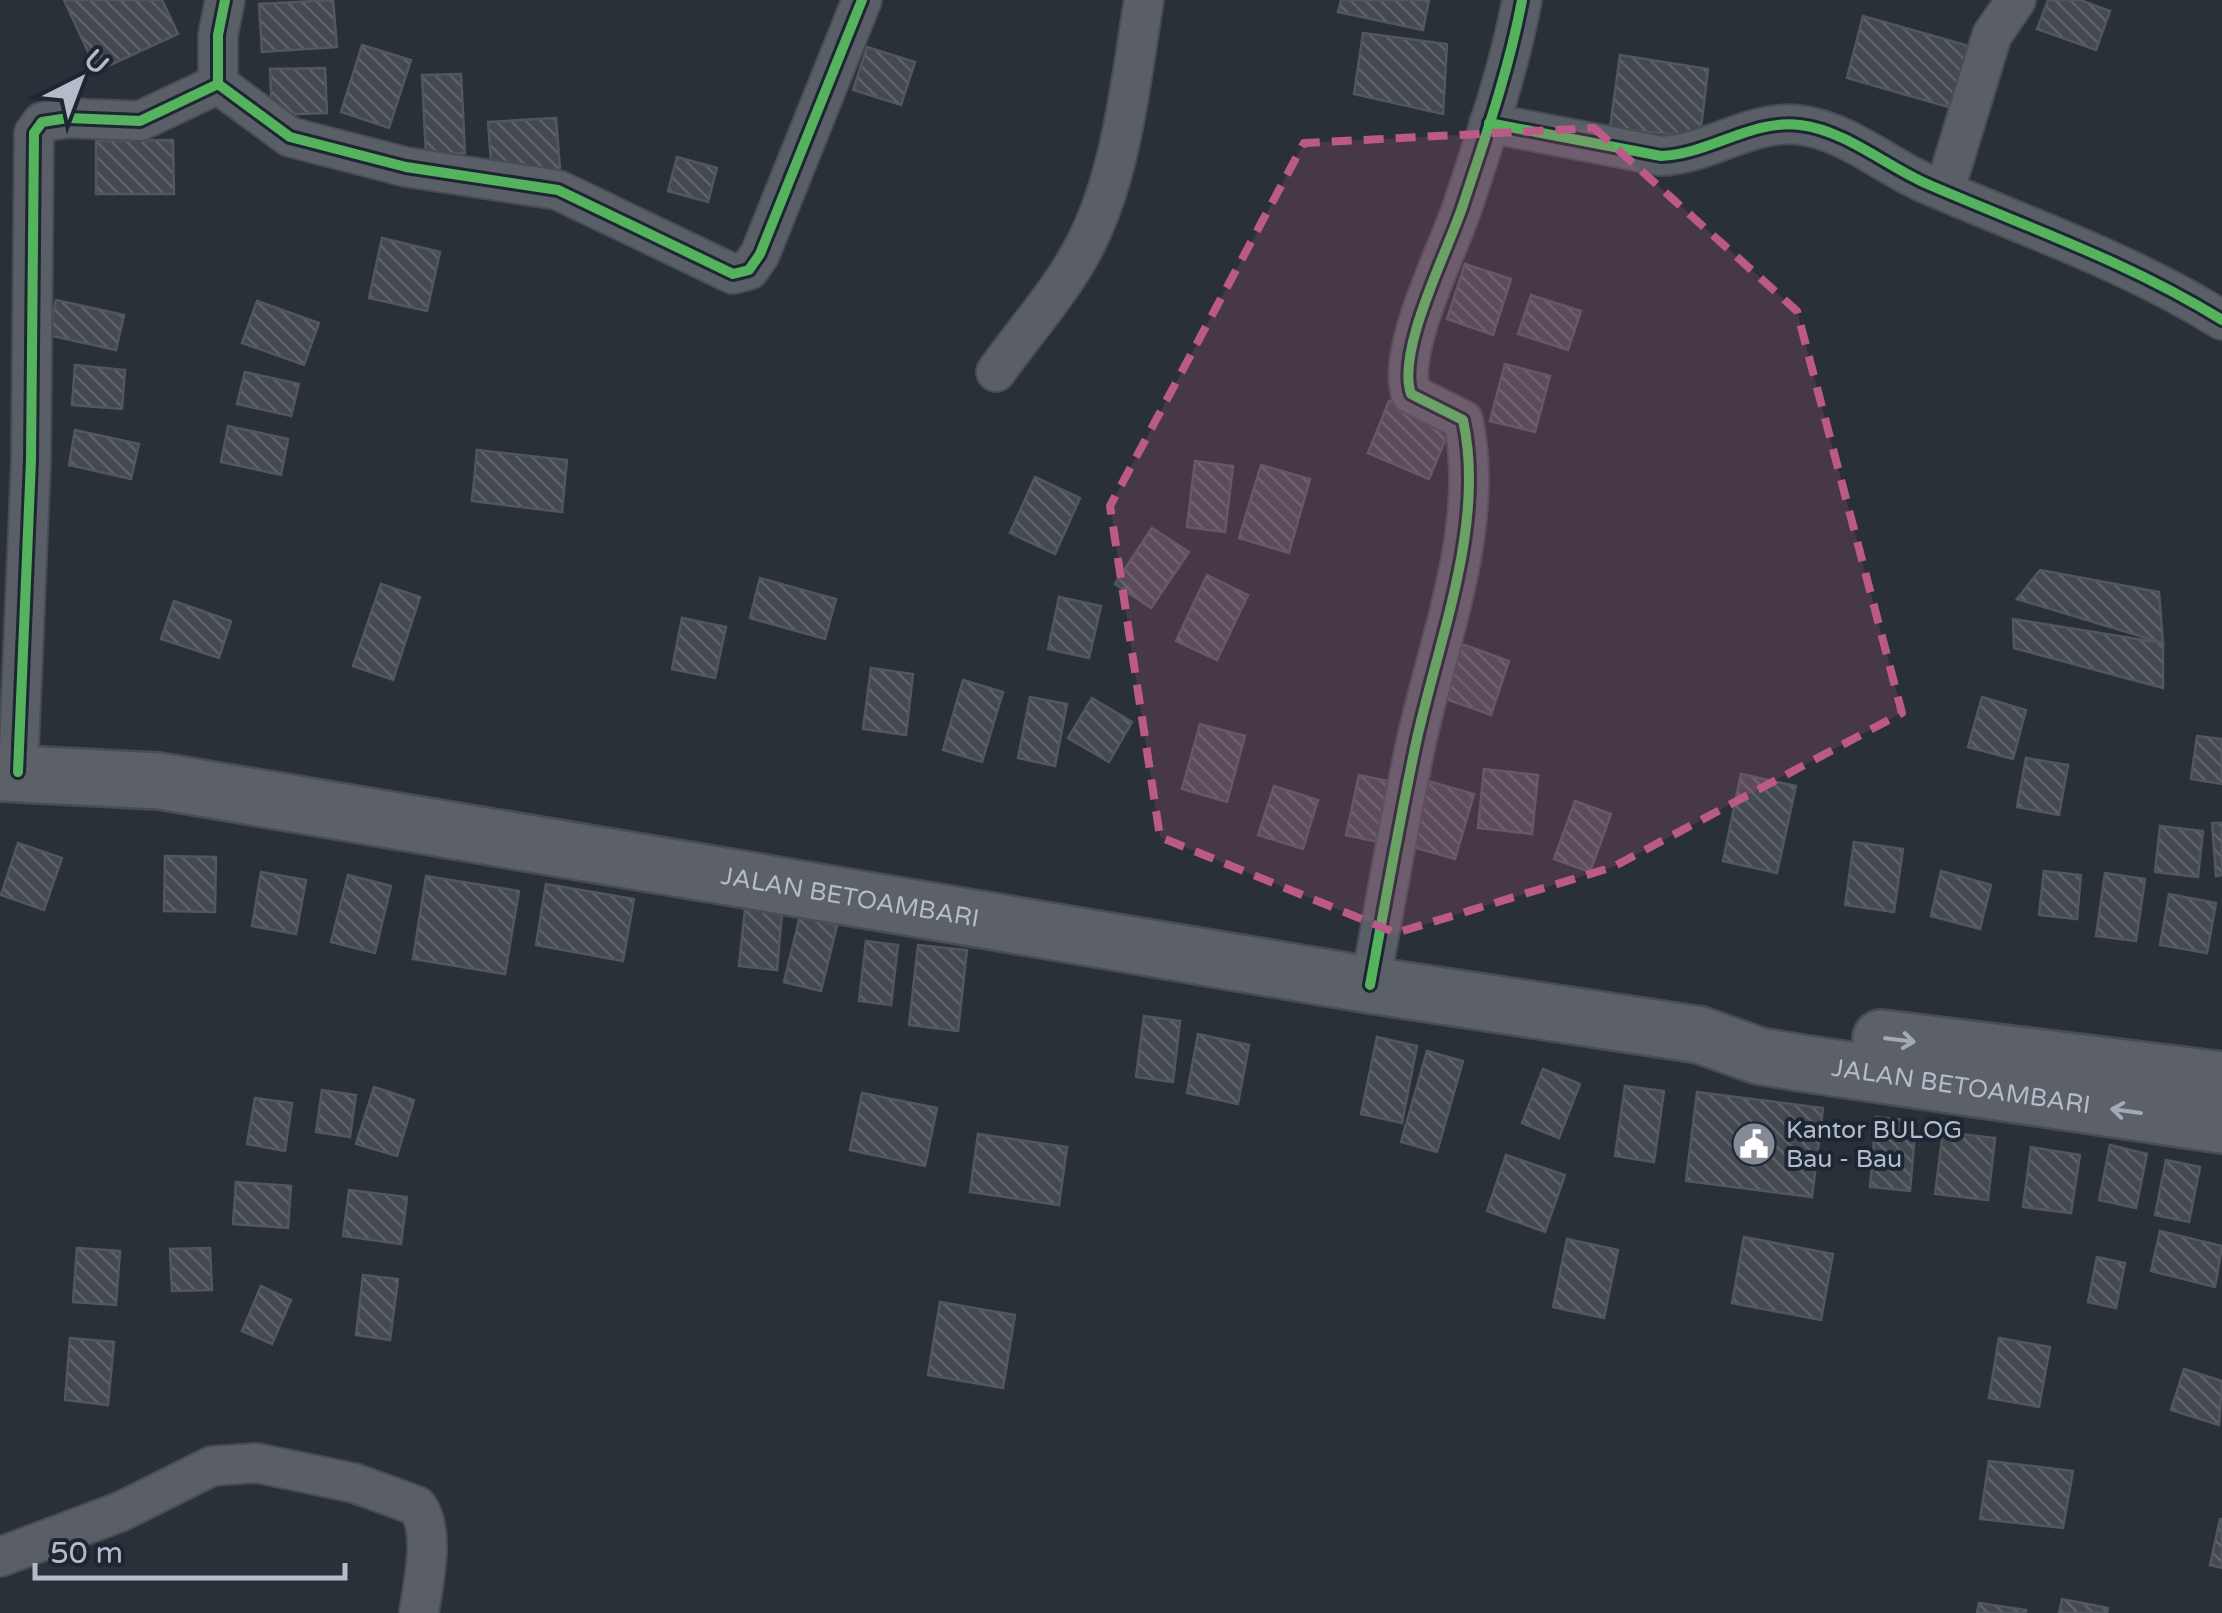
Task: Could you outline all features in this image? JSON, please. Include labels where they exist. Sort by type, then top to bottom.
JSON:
[{"type":"main road","name":"JALAN BETOAMBARI","points":[[9,772],[158,781],[1370,985],[1700,1035],[1728,1047],[1801,1064],[2222,1125]]},
{"type":"main road","name":"JALAN BETOAMBARI","points":[[1700,1035],[1728,1027],[1770,1024],[2222,1080]]},
{"type":"street","points":[[218,84],[218,35],[225,0]]},
{"type":"street","points":[[218,84],[290,137],[406,167],[558,190],[733,274],[749,270],[760,254],[862,0]]},
{"type":"street","points":[[996,372],[1074,264],[1096,220],[1120,133],[1144,0]]},
{"type":"street","points":[[1370,985],[1416,745],[1455,577],[1470,481],[1463,420],[1412,394],[1407,381],[1413,346],[1489,123],[1522,0]]},
{"type":"street","points":[[1945,190],[1992,35],[2016,0]]},
{"type":"street","points":[[9,772],[31,460],[16,153],[42,122],[68,118],[140,121],[218,84]]},
{"type":"street","points":[[1489,123],[1661,156],[1686,155],[1766,124],[1804,125],[2157,280],[2222,320]]},
{"type":"street","points":[[0,1557],[122,1510],[212,1466],[258,1463],[354,1483],[417,1506],[423,1515],[426,1562],[418,1613]]},
{"type":"highlighted area","points":[[1594,128],[1797,311],[1902,713],[1613,867],[1396,933],[1160,837],[1110,506],[1304,143]]},
{"type":"building","points":[[64,0],[162,0],[178,34],[97,71]]},
{"type":"building","points":[[333,0],[337,47],[262,52],[259,4]]},
{"type":"building","points":[[1341,0],[1429,0],[1423,30],[1338,12]]},
{"type":"building","points":[[2048,0],[2080,0],[2110,11],[2096,50],[2037,29]]},
{"type":"building","points":[[1863,16],[1973,47],[1955,109],[1847,78]]},
{"type":"building","points":[[1363,33],[1447,44],[1443,114],[1354,94]]},
{"type":"building","points":[[362,45],[411,60],[389,128],[341,112]]},
{"type":"building","points":[[867,47],[915,62],[901,105],[853,90]]},
{"type":"building","points":[[1620,55],[1708,69],[1700,137],[1610,128]]},
{"type":"building","points":[[325,68],[327,113],[272,115],[270,69]]},
{"type":"building","points":[[461,74],[465,153],[426,155],[422,75]]},
{"type":"building","points":[[556,118],[560,169],[492,174],[488,122]]},
{"type":"building","points":[[173,140],[174,194],[96,194],[96,141]]},
{"type":"building","points":[[677,157],[717,168],[708,202],[668,191]]},
{"type":"building","points":[[382,238],[440,252],[427,311],[369,298]]},
{"type":"building","points":[[1465,264],[1511,279],[1493,335],[1447,319]]},
{"type":"building","points":[[1531,295],[1581,311],[1568,350],[1518,334]]},
{"type":"building","points":[[56,300],[124,315],[116,350],[48,335]]},
{"type":"building","points":[[257,301],[319,323],[304,365],[242,343]]},
{"type":"building","points":[[1505,364],[1550,376],[1535,432],[1490,421]]},
{"type":"building","points":[[75,365],[125,370],[122,409],[72,405]]},
{"type":"building","points":[[245,372],[299,384],[291,416],[237,404]]},
{"type":"building","points":[[1389,401],[1451,426],[1429,479],[1368,453]]},
{"type":"building","points":[[228,426],[288,439],[281,475],[221,462]]},
{"type":"building","points":[[75,430],[139,444],[131,479],[69,465]]},
{"type":"building","points":[[477,450],[567,460],[562,512],[472,501]]},
{"type":"building","points":[[1195,461],[1233,466],[1225,532],[1187,527]]},
{"type":"building","points":[[1261,465],[1310,479],[1289,553],[1239,538]]},
{"type":"building","points":[[1035,477],[1080,498],[1055,554],[1010,533]]},
{"type":"building","points":[[1152,528],[1189,552],[1151,608],[1115,584]]},
{"type":"building","points":[[2040,570],[2159,592],[2163,643],[2017,599]]},
{"type":"building","points":[[1207,575],[1248,595],[1217,660],[1176,641]]},
{"type":"building","points":[[760,578],[836,599],[825,639],[750,618]]},
{"type":"building","points":[[381,584],[420,597],[393,680],[353,666]]},
{"type":"building","points":[[1059,597],[1101,606],[1089,658],[1048,649]]},
{"type":"building","points":[[174,601],[231,621],[219,658],[161,639]]},
{"type":"building","points":[[682,618],[726,627],[715,678],[672,669]]},
{"type":"building","points":[[2013,619],[2163,643],[2163,688],[2014,648]]},
{"type":"building","points":[[1462,644],[1509,661],[1491,715],[1443,698]]},
{"type":"building","points":[[871,668],[913,674],[906,735],[863,729]]},
{"type":"building","points":[[963,680],[1003,692],[982,762],[943,750]]},
{"type":"building","points":[[1030,697],[1067,704],[1055,766],[1018,758]]},
{"type":"building","points":[[1982,697],[2026,710],[2013,759],[1968,747]]},
{"type":"building","points":[[1092,698],[1132,722],[1109,762],[1068,738]]},
{"type":"building","points":[[1200,724],[1245,736],[1227,802],[1182,789]]},
{"type":"building","points":[[2197,736],[2222,739],[2222,784],[2191,779]]},
{"type":"building","points":[[2026,758],[2068,765],[2059,815],[2017,807]]},
{"type":"building","points":[[1484,769],[1538,775],[1532,834],[1478,828]]},
{"type":"building","points":[[1741,774],[1796,786],[1777,873],[1723,861]]},
{"type":"building","points":[[1359,775],[1392,782],[1378,842],[1346,835]]},
{"type":"building","points":[[1421,779],[1474,794],[1455,859],[1402,844]]},
{"type":"building","points":[[1274,786],[1318,800],[1303,849],[1258,835]]},
{"type":"building","points":[[1575,801],[1611,814],[1590,872],[1554,859]]},
{"type":"building","points":[[2212,823],[2222,823],[2222,875],[2216,876]]},
{"type":"building","points":[[2160,826],[2203,831],[2198,877],[2155,872]]},
{"type":"building","points":[[1854,842],[1903,849],[1894,912],[1845,905]]},
{"type":"building","points":[[18,843],[62,858],[44,910],[1,895]]},
{"type":"building","points":[[165,856],[216,857],[215,912],[164,911]]},
{"type":"building","points":[[1941,871],[1991,885],[1980,929],[1931,916]]},
{"type":"building","points":[[2044,871],[2081,875],[2077,919],[2039,915]]},
{"type":"building","points":[[261,872],[306,880],[296,934],[252,926]]},
{"type":"building","points":[[2105,873],[2145,879],[2136,941],[2096,936]]},
{"type":"building","points":[[348,875],[391,886],[375,953],[331,942]]},
{"type":"building","points":[[426,876],[519,891],[505,974],[413,959]]},
{"type":"building","points":[[546,884],[634,899],[623,961],[536,945]]},
{"type":"building","points":[[2169,894],[2216,903],[2207,953],[2160,945]]},
{"type":"building","points":[[745,909],[782,913],[777,970],[739,966]]},
{"type":"building","points":[[800,916],[837,926],[821,991],[784,982]]},
{"type":"building","points":[[866,941],[898,945],[891,1005],[859,1001]]},
{"type":"building","points":[[918,945],[967,950],[958,1031],[909,1025]]},
{"type":"building","points":[[1144,1016],[1180,1021],[1173,1082],[1136,1077]]},
{"type":"building","points":[[1198,1034],[1249,1045],[1238,1104],[1187,1093]]},
{"type":"building","points":[[1377,1037],[1417,1046],[1402,1123],[1361,1114]]},
{"type":"building","points":[[1427,1051],[1463,1061],[1437,1152],[1401,1142]]},
{"type":"building","points":[[1543,1069],[1580,1084],[1559,1138],[1522,1123]]},
{"type":"building","points":[[1625,1086],[1664,1091],[1654,1162],[1615,1156]]},
{"type":"building","points":[[374,1087],[414,1100],[397,1156],[356,1144]]},
{"type":"building","points":[[322,1090],[356,1095],[350,1137],[316,1132]]},
{"type":"building","name":"Kantor BULOG Bau - Bau","points":[[1697,1092],[1823,1108],[1812,1197],[1686,1181]]},
{"type":"building","points":[[862,1093],[937,1108],[925,1166],[850,1150]]},
{"type":"building","points":[[255,1098],[292,1103],[285,1151],[247,1144]]},
{"type":"building","points":[[1876,1117],[1916,1121],[1910,1191],[1870,1187]]},
{"type":"building","points":[[1943,1132],[1995,1138],[1988,1200],[1935,1194]]},
{"type":"building","points":[[978,1134],[1067,1147],[1059,1205],[970,1192]]},
{"type":"building","points":[[2110,1145],[2147,1154],[2136,1208],[2099,1200]]},
{"type":"building","points":[[2031,1147],[2080,1155],[2071,1213],[2023,1207]]},
{"type":"building","points":[[1506,1155],[1565,1175],[1545,1232],[1487,1211]]},
{"type":"building","points":[[2166,1160],[2200,1167],[2189,1222],[2155,1215]]},
{"type":"building","points":[[236,1182],[291,1186],[288,1228],[233,1224]]},
{"type":"building","points":[[349,1190],[407,1197],[401,1244],[343,1236]]},
{"type":"building","points":[[2160,1231],[2222,1246],[2215,1287],[2151,1271]]},
{"type":"building","points":[[1744,1237],[1833,1254],[1821,1320],[1732,1303]]},
{"type":"building","points":[[1567,1239],[1618,1250],[1604,1318],[1553,1307]]},
{"type":"building","points":[[77,1248],[120,1251],[116,1305],[73,1302]]},
{"type":"building","points":[[210,1248],[212,1290],[172,1291],[170,1249]]},
{"type":"building","points":[[2097,1257],[2125,1263],[2116,1308],[2088,1302]]},
{"type":"building","points":[[363,1275],[398,1279],[390,1340],[356,1335]]},
{"type":"building","points":[[261,1286],[291,1300],[272,1344],[242,1331]]},
{"type":"building","points":[[940,1302],[1015,1315],[1003,1388],[928,1375]]},
{"type":"building","points":[[70,1338],[114,1342],[108,1405],[65,1400]]},
{"type":"building","points":[[1999,1338],[2050,1347],[2039,1407],[1989,1398]]},
{"type":"building","points":[[2184,1369],[2222,1381],[2219,1425],[2171,1410]]},
{"type":"building","points":[[1989,1461],[2073,1471],[2063,1528],[1980,1519]]},
{"type":"building","points":[[2222,1519],[2222,1568],[2210,1565]]},
{"type":"building","points":[[2062,1599],[2108,1608],[2107,1613],[2059,1613]]},
{"type":"building","points":[[1979,1603],[2026,1610],[2026,1613],[1977,1613]]},
{"type":"cycle path","points":[[18,772],[31,460],[34,133],[42,122],[68,118],[140,121],[218,84],[218,35],[225,0]]},
{"type":"cycle path","points":[[218,84],[290,137],[406,167],[558,190],[733,274],[749,270],[760,254],[862,0]]},
{"type":"cycle path","points":[[1370,985],[1416,743],[1456,582],[1468,500],[1463,420],[1411,394],[1411,352],[1488,129],[1522,0]]},
{"type":"cycle path","points":[[1489,123],[1661,156],[1764,127],[1816,128],[1925,183],[2113,262],[2222,320]]},
{"type":"place","name":"Kantor BULOG Bau - Bau","points":[[1754,1144]]}]
